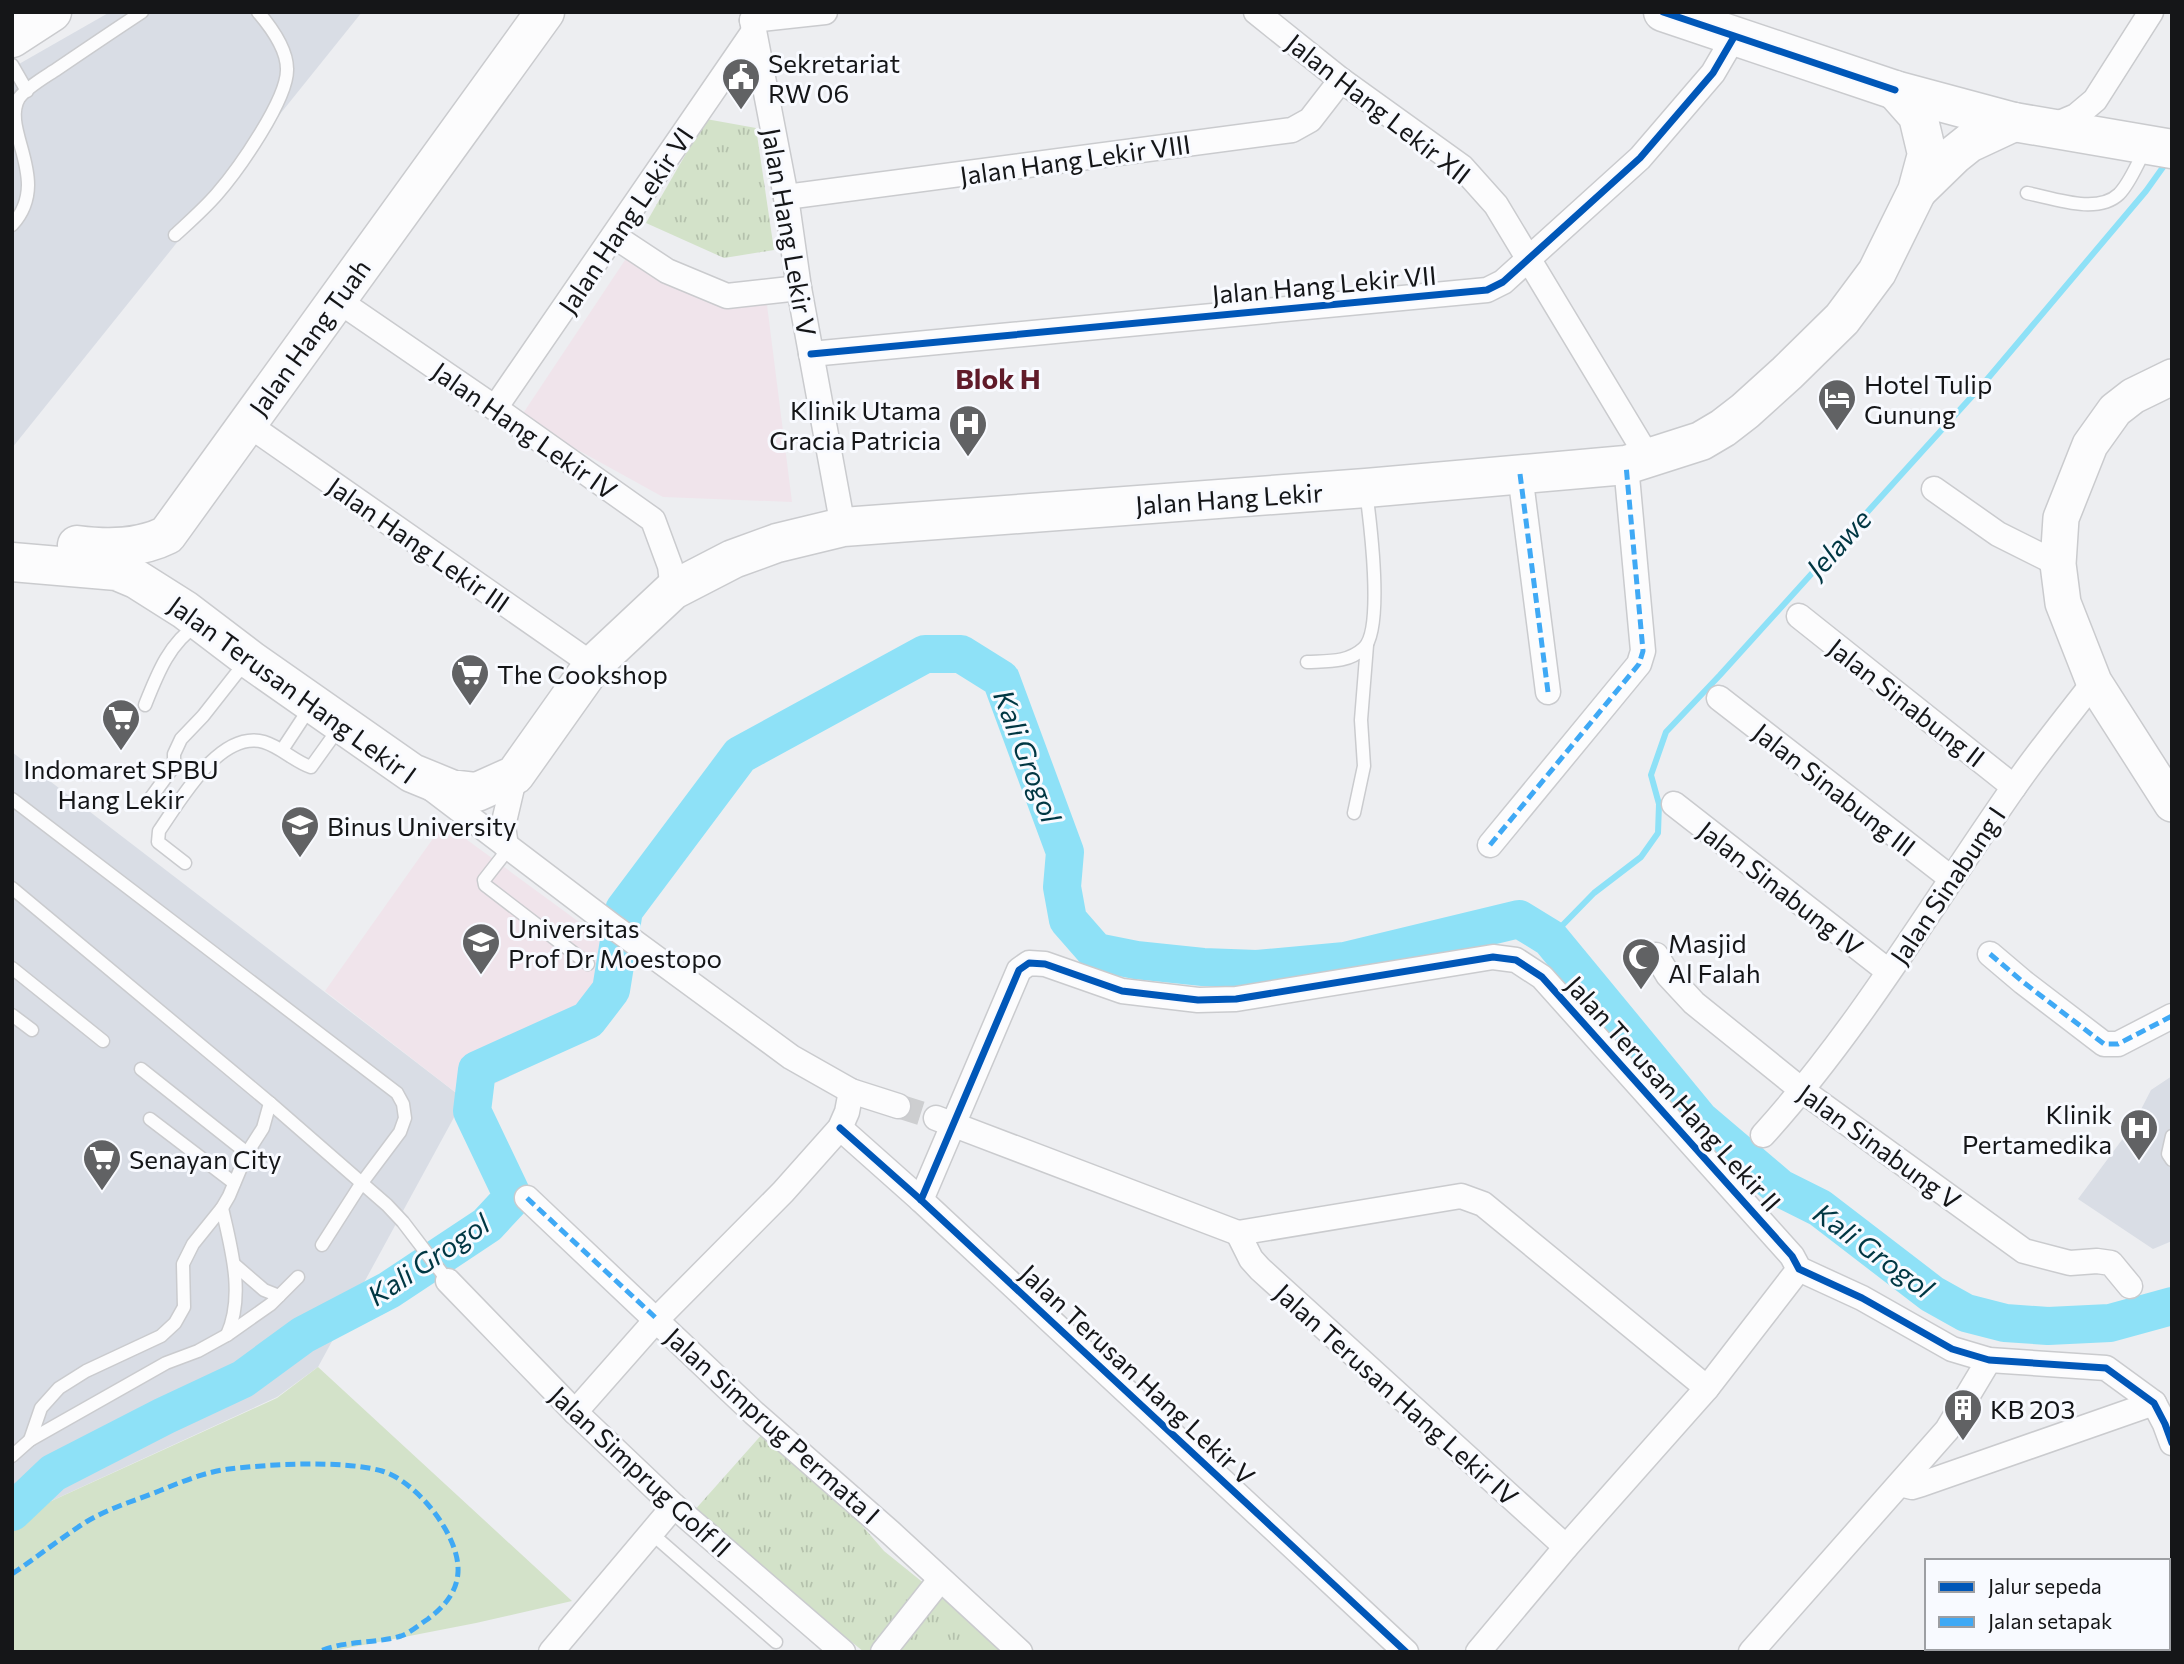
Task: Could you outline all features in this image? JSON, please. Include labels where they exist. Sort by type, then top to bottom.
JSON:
[{"type":"main road","points":[[12,38],[52,12]]},
{"type":"main road","name":"Jalan Hang Tuah","points":[[167,535],[545,12]]},
{"type":"main road","points":[[1663,12],[1895,90],[2030,125],[2161,148]]},
{"type":"main road","name":"Jalan Hang Lekir","points":[[515,775],[593,665],[673,590],[733,558],[777,543],[843,527],[1366,488],[1638,462],[1700,441],[1723,428],[1787,373],[1842,319],[1877,272],[1917,191],[1927,154],[1918,116],[1895,90]]},
{"type":"main road","name":"Jalan Hang Lekir","points":[[1917,191],[1969,143],[2030,125]]},
{"type":"main road","points":[[12,536],[102,548],[152,543],[167,535],[168,569],[193,616]]},
{"type":"main road","name":"Jalan Terusan Hang Lekir I","points":[[12,562],[117,571],[144,583],[412,774]]},
{"type":"main road","points":[[412,774],[451,789],[477,792],[515,775]]},
{"type":"street","points":[[749,21],[825,12]]},
{"type":"street","name":"Jalan Hang Lekir XII","points":[[1256,12],[1341,80],[1462,167],[1496,205],[1530,258],[1638,462]]},
{"type":"street","points":[[2030,125],[2076,116],[2095,100],[2151,12]]},
{"type":"street","name":"Jalan Hang Lekir V","points":[[749,21],[786,197],[799,288],[843,527]]},
{"type":"street","name":"Jalan Hang Lekir VI","points":[[495,408],[614,236],[749,21]]},
{"type":"street","name":"Jalan Hang Lekir VII","points":[[811,354],[1488,290],[1503,282],[1640,158],[1713,73],[1734,37]]},
{"type":"street","name":"Jalan Hang Lekir VIII","points":[[786,197],[1292,130],[1310,120],[1341,80]]},
{"type":"street","points":[[614,236],[667,271],[727,296],[799,288]]},
{"type":"street","name":"Jalan Hang Lekir IV","points":[[335,299],[653,520],[670,566],[673,590]]},
{"type":"street","points":[[2170,383],[2133,396],[2115,411],[2090,444],[2061,518],[2058,564],[2063,603],[2094,682],[2172,804]]},
{"type":"street","name":"Jalan Hang Lekir III","points":[[246,424],[593,665]]},
{"type":"street","points":[[1490,845],[1642,658],[1638,462]]},
{"type":"street","points":[[1520,474],[1548,692]]},
{"type":"street","points":[[1934,489],[1998,534],[2058,564]]},
{"type":"street","name":"Jalan Sinabung II","points":[[1800,616],[2014,787]]},
{"type":"street","name":"Jalan Sinabung I","points":[[1763,1135],[1803,1090],[2014,787],[2094,682]]},
{"type":"street","name":"Jalan Sinabung III","points":[[1718,698],[1952,879]]},
{"type":"street","name":"Jalan Terusan Hang Lekir I","points":[[412,774],[611,925],[792,1057],[851,1091],[898,1106]]},
{"type":"street","name":"Jalan Hang Lekir","points":[[507,847],[503,826],[515,775]]},
{"type":"street","name":"Jalan Sinabung IV","points":[[1674,804],[1888,971]]},
{"type":"street","points":[[1990,954],[2104,1044],[2118,1044],[2172,1016]]},
{"type":"street","name":"Jalan Sinabung V","points":[[1656,955],[1668,975],[1694,1003],[1803,1090],[2024,1251],[2070,1263],[2110,1263],[2130,1286]]},
{"type":"street","name":"Jalan Terusan Hang Lekir II","points":[[921,1200],[945,1121],[1019,970],[1029,963],[1045,964],[1122,991],[1211,1000],[1236,999],[1493,957],[1516,960],[1542,977],[1792,1256],[1799,1269],[1862,1298],[1952,1349],[1989,1360],[2100,1366],[2112,1371],[2166,1423]]},
{"type":"street","points":[[575,1412],[657,1319],[783,1192],[840,1128],[847,1112],[851,1091]]},
{"type":"street","points":[[945,1121],[1238,1233],[1461,1196],[1483,1204],[1707,1388]]},
{"type":"street","name":"Jalan Terusan Hang Lekir V","points":[[840,1128],[921,1200],[1406,1652]]},
{"type":"street","name":"Jalan Simprug Permata I","points":[[527,1198],[754,1413],[891,1533],[1020,1652]]},
{"type":"street","name":"Jalan Terusan Hang Lekir IV","points":[[1238,1233],[1259,1269],[1566,1547]]},
{"type":"street","points":[[1478,1652],[1566,1547],[1707,1388],[1799,1269]]},
{"type":"street","name":"Jalan Simprug Golf II","points":[[448,1281],[575,1412],[674,1506],[843,1652]]},
{"type":"street","points":[[1751,1652],[1947,1430],[1989,1360]]},
{"type":"street","points":[[1900,1484],[1912,1487],[1922,1485],[2166,1423]]},
{"type":"street","points":[[551,1652],[674,1506]]},
{"type":"street","points":[[883,1652],[940,1580]]},
{"type":"lane","points":[[12,225],[25,205],[29,187],[14,118],[19,98],[142,12]]},
{"type":"lane","points":[[175,235],[219,192],[265,125],[286,84],[287,65],[276,37],[258,12]]},
{"type":"lane","points":[[12,65],[27,91]]},
{"type":"lane","points":[[2027,193],[2101,204],[2122,191],[2161,148]]},
{"type":"lane","points":[[1354,813],[1364,766],[1361,720],[1367,645],[1373,632],[1373,563],[1366,488]]},
{"type":"lane","points":[[145,705],[160,667],[185,633],[193,616]]},
{"type":"lane","points":[[1307,662],[1346,660],[1367,645]]},
{"type":"lane","points":[[150,799],[174,766],[177,736],[203,716],[236,674],[252,661]]},
{"type":"lane","points":[[282,750],[327,714]]},
{"type":"lane","points":[[185,863],[158,842],[157,837],[195,778],[237,742],[247,739],[263,741],[311,767],[327,714]]},
{"type":"lane","points":[[12,799],[397,1093],[403,1104],[405,1118],[400,1132],[361,1184],[322,1245]]},
{"type":"lane","points":[[507,847],[484,880],[485,885],[588,964]]},
{"type":"lane","points":[[12,888],[270,1103],[387,1205],[421,1244],[448,1281]]},
{"type":"lane","points":[[12,968],[103,1041]]},
{"type":"lane","points":[[12,1015],[32,1030]]},
{"type":"lane","points":[[141,1069],[247,1153]]},
{"type":"lane","points":[[30,1440],[41,1408],[60,1388],[86,1371],[161,1336],[175,1323],[184,1307],[183,1264],[193,1244],[222,1208],[247,1153],[262,1128],[270,1103]]},
{"type":"lane","points":[[150,1119],[234,1183]]},
{"type":"lane","points":[[2172,1136],[2168,1154],[2172,1160]]},
{"type":"lane","points":[[222,1208],[235,1265],[233,1313],[227,1335]]},
{"type":"lane","points":[[235,1265],[264,1290],[279,1296]]},
{"type":"lane","points":[[12,1456],[30,1440],[166,1363],[198,1351],[227,1335],[279,1296],[298,1278]]},
{"type":"lane","points":[[651,1533],[776,1642]]},
{"type":"shaded area","points":[[110,12],[362,12],[12,448],[12,68]]},
{"type":"shaded area","points":[[631,251],[766,297],[792,502],[663,497],[520,418]]},
{"type":"shaded area","points":[[12,752],[464,1099],[318,1367],[277,1397],[12,1519]]},
{"type":"shaded area","name":"Universitas Prof Dr Moestopo","points":[[444,823],[631,960],[614,1016],[551,1056],[464,1099],[325,991]]},
{"type":"shaded area","name":"Klinik Pertamedika","points":[[2172,1076],[2172,1241],[2153,1249],[2078,1199],[2133,1125],[2151,1090]]},
{"type":"green space","points":[[706,119],[756,128],[774,250],[724,258],[646,223]]},
{"type":"green space","points":[[318,1367],[572,1601],[327,1652],[12,1652],[12,1519],[277,1398]]},
{"type":"green space","points":[[764,1432],[841,1501],[884,1551],[1009,1652],[864,1652],[693,1512]]},
{"type":"waterway","name":"Jelawe","points":[[1550,938],[1594,893],[1641,857],[1658,833],[1659,804],[1651,775],[1666,732],[1984,383],[2146,191],[2166,163]]},
{"type":"waterway","name":"Kali Grogol","points":[[12,1512],[53,1473],[243,1379],[303,1335],[389,1290],[487,1225],[513,1197],[472,1111],[477,1070],[588,1020],[611,990],[624,910],[740,755],[925,654],[961,654],[1001,679],[1065,852],[1062,887],[1068,920],[1096,952],[1136,960],[1257,969],[1345,961],[1519,919],[1550,938],[1700,1120],[1780,1188],[1820,1208],[1932,1294],[1966,1313],[2005,1323],[2048,1326],[2110,1323],[2172,1306]]},
{"type":"tunnel","points":[[898,1106],[936,1118]]},
{"type":"marked path","points":[[1490,845],[1639,664],[1643,651],[1626,465]]},
{"type":"marked path","points":[[1520,474],[1548,692]]},
{"type":"marked path","points":[[1990,954],[2104,1044],[2118,1044],[2172,1016]]},
{"type":"marked path","points":[[527,1198],[657,1319]]},
{"type":"marked path","points":[[12,1574],[95,1517],[202,1475],[246,1467],[307,1464],[348,1465],[382,1471],[395,1477],[422,1498],[444,1526],[457,1557],[455,1586],[439,1609],[404,1635],[318,1652]]},
{"type":"cycle path","points":[[1663,12],[1895,90]]},
{"type":"cycle path","points":[[811,354],[1487,290],[1503,282],[1640,158],[1713,73],[1734,37]]},
{"type":"cycle path","points":[[921,1200],[1019,970],[1029,963],[1045,964],[1122,991],[1198,1000],[1236,999],[1493,957],[1516,960],[1542,977],[1792,1256],[1799,1269],[1862,1298],[1952,1349],[1989,1360],[2106,1368],[2154,1403],[2172,1443]]},
{"type":"cycle path","points":[[840,1128],[921,1200],[1406,1652]]},
{"type":"place","name":"Sekretariat RW 06","points":[[741,111]]},
{"type":"place","name":"Hotel Tulip Gunung","points":[[1837,432]]},
{"type":"place","name":"Klinik Utama Gracia Patricia","points":[[968,458]]},
{"type":"place","name":"The Cookshop","points":[[470,707]]},
{"type":"place","name":"Indomaret SPBU Hang Lekir","points":[[121,752]]},
{"type":"place","name":"Binus University","points":[[300,859]]},
{"type":"place","name":"Universitas Prof Dr Moestopo","points":[[481,976]]},
{"type":"place","name":"Masjid Al Falah","points":[[1641,991]]},
{"type":"place","name":"Klinik Pertamedika","points":[[2139,1162]]},
{"type":"place","name":"Senayan City","points":[[102,1192]]},
{"type":"place","name":"KB 203","points":[[1963,1442]]},
{"type":"district","name":"Blok H","points":[[998,378]]}]
